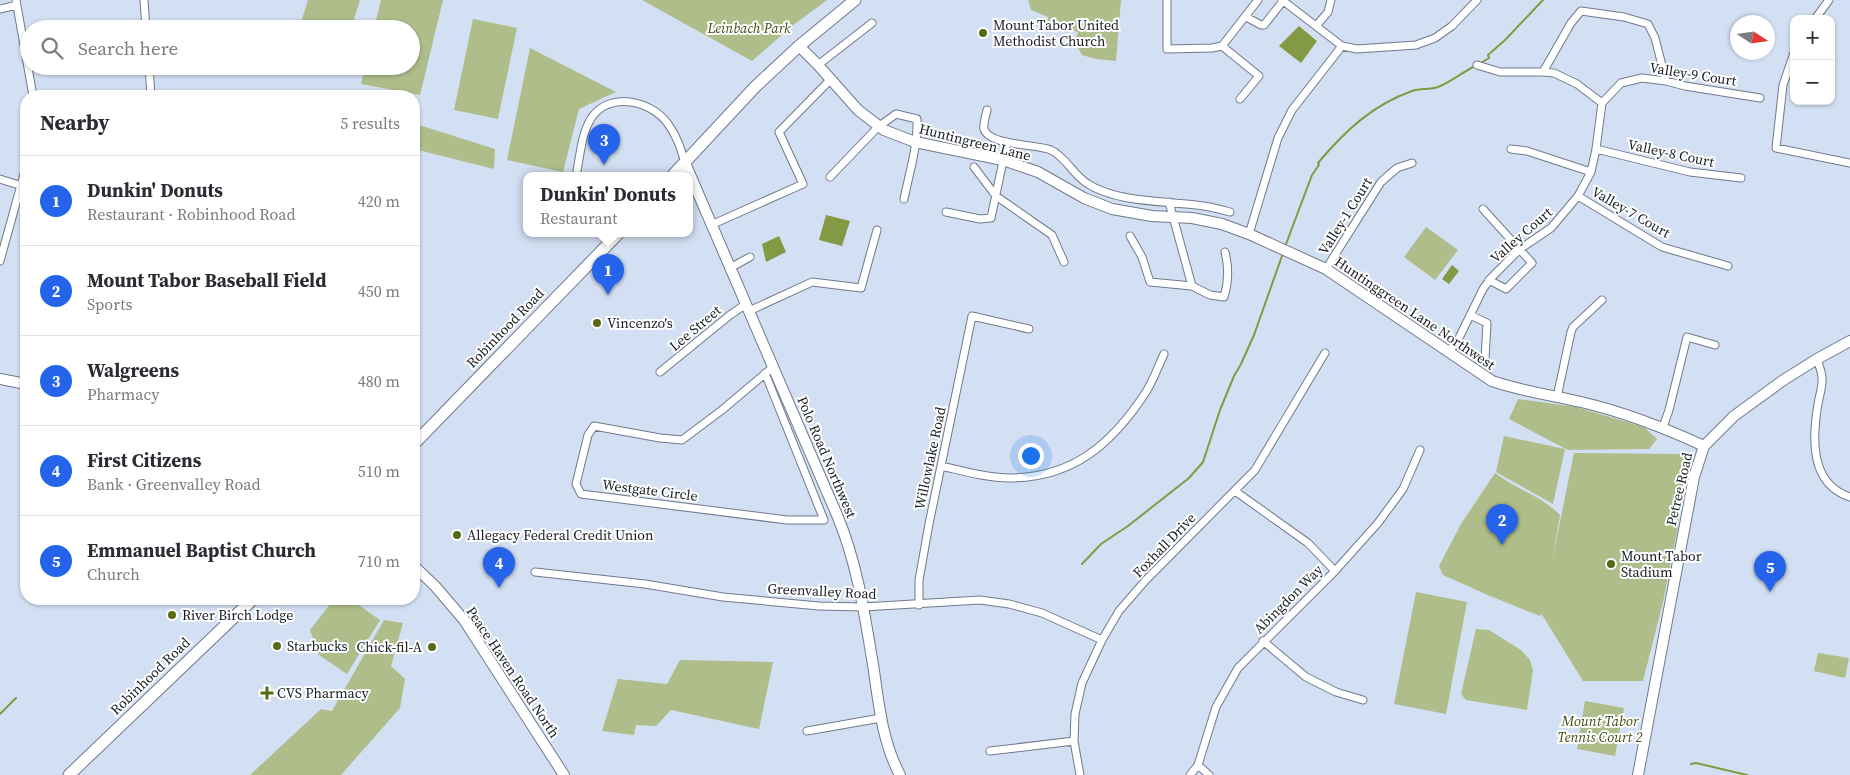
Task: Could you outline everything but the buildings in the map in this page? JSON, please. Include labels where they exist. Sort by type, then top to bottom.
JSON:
[{"type":"main road","points":[[676,172],[755,87],[799,46],[855,0]]},
{"type":"main road","name":"Robinhood Road","points":[[420,438],[615,237]]},
{"type":"main road","name":"Robinhood Road","points":[[69,775],[247,605]]},
{"type":"street","points":[[144,0],[145,20]]},
{"type":"street","points":[[1167,0],[1167,48],[1212,48],[1222,46],[1258,0]]},
{"type":"street","points":[[1316,26],[1328,12],[1330,0]]},
{"type":"street","points":[[1246,17],[1264,25],[1282,1],[1342,46],[1357,49],[1416,45],[1435,38],[1452,26],[1477,0]]},
{"type":"street","points":[[1817,15],[1829,0]]},
{"type":"street","points":[[0,9],[17,3],[20,20]]},
{"type":"street","points":[[1543,72],[1571,23],[1581,11],[1624,17],[1648,24],[1655,38],[1666,81]]},
{"type":"street","points":[[818,65],[872,23]]},
{"type":"street","name":"Huntingreen Lane","points":[[799,46],[858,110],[878,127],[915,142],[1003,160],[1038,172],[1084,198],[1112,209],[1152,216],[1173,216],[1222,224],[1285,250]]},
{"type":"street","points":[[1222,46],[1259,76],[1240,99]]},
{"type":"street","points":[[1249,234],[1278,138],[1292,110],[1342,46]]},
{"type":"street","points":[[1792,60],[1783,85],[1776,148],[1850,163]]},
{"type":"street","points":[[1477,65],[1500,72],[1554,73],[1567,78],[1602,103]]},
{"type":"street","points":[[29,75],[32,90]]},
{"type":"street","points":[[150,75],[151,90]]},
{"type":"street","name":"Valley-9 Court","points":[[1602,103],[1621,82],[1642,78],[1760,98]]},
{"type":"street","points":[[711,225],[803,184],[779,132],[831,79]]},
{"type":"street","points":[[577,172],[588,125],[592,118],[602,108],[617,102],[640,104],[662,117],[680,144],[685,163]]},
{"type":"street","name":"Valley Court","points":[[1449,351],[1457,342],[1489,280],[1520,250],[1550,228],[1578,196],[1591,172],[1602,103]]},
{"type":"street","points":[[987,110],[984,130],[992,138],[1051,150],[1087,184],[1137,200],[1198,205],[1230,212]]},
{"type":"street","points":[[830,177],[878,127],[896,114],[917,119],[915,142],[904,199]]},
{"type":"street","points":[[946,212],[980,219],[991,218],[1007,142]]},
{"type":"street","points":[[1511,149],[1527,151],[1591,172]]},
{"type":"street","name":"Valley-8 Court","points":[[1596,149],[1690,172],[1741,178]]},
{"type":"street","name":"Polo Road Northwest","points":[[685,163],[689,172]]},
{"type":"street","name":"Valley-1 Court","points":[[1326,269],[1381,182],[1397,168],[1412,163]]},
{"type":"street","points":[[974,168],[996,196],[1052,235],[1064,262]]},
{"type":"street","points":[[0,179],[20,185]]},
{"type":"street","name":"Polo Road Northwest","points":[[693,182],[747,307],[769,370],[837,514],[854,561],[881,718],[887,744],[900,775]]},
{"type":"street","points":[[0,261],[20,193]]},
{"type":"street","name":"Valley-7 Court","points":[[1578,196],[1662,247],[1728,266]]},
{"type":"street","points":[[1169,202],[1192,286]]},
{"type":"street","points":[[1483,209],[1532,264],[1506,289],[1489,280]]},
{"type":"street","name":"Lee Street","points":[[660,372],[730,314],[812,282],[861,288],[876,230]]},
{"type":"street","points":[[1130,236],[1142,257],[1150,282],[1192,286],[1210,295],[1224,297],[1228,283],[1228,265],[1225,252]]},
{"type":"street","name":"Huntinggreen Lane Northwest","points":[[1285,250],[1326,269],[1492,381],[1582,402],[1663,427],[1704,446]]},
{"type":"street","points":[[730,268],[750,257]]},
{"type":"street","points":[[1557,397],[1573,326],[1602,300]]},
{"type":"street","points":[[1470,315],[1487,323],[1485,360]]},
{"type":"street","name":"Willowlake Road","points":[[918,605],[919,580],[972,316],[1028,329]]},
{"type":"street","points":[[1663,427],[1687,337],[1715,345]]},
{"type":"street","name":"Petree Road","points":[[1638,775],[1692,486],[1704,446],[1734,416],[1754,400],[1817,359],[1850,342]]},
{"type":"street","name":"Foxhall Drive","points":[[1080,775],[1074,741],[1074,714],[1082,683],[1102,640],[1119,611],[1145,582],[1256,470],[1325,353]]},
{"type":"street","points":[[941,466],[1009,478],[1050,473],[1074,464],[1099,449],[1115,433],[1146,392],[1164,354]]},
{"type":"street","points":[[1817,359],[1822,381],[1816,423],[1816,458],[1822,475],[1833,489],[1850,497]]},
{"type":"street","points":[[769,370],[824,520],[837,514]]},
{"type":"street","name":"Westgate Circle","points":[[769,370],[722,410],[682,440],[594,426],[588,435],[576,484],[581,494],[787,520],[824,520]]},
{"type":"street","points":[[0,379],[20,383]]},
{"type":"street","name":"Abingdon Way","points":[[1190,775],[1198,765],[1216,708],[1238,668],[1335,571],[1383,516],[1403,488],[1420,450]]},
{"type":"street","points":[[1234,491],[1308,543],[1335,571]]},
{"type":"street","name":"Peace Haven Road North","points":[[420,572],[464,620],[564,775]]},
{"type":"street","name":"Greenvalley Road","points":[[535,572],[645,584],[723,597],[819,606],[918,605],[980,600],[1009,604],[1042,613],[1102,640]]},
{"type":"street","points":[[1263,641],[1306,676],[1336,692],[1363,700]]},
{"type":"street","points":[[807,731],[881,718]]},
{"type":"street","points":[[990,751],[1074,741]]},
{"type":"street","points":[[1198,765],[1210,775]]},
{"type":"green space","points":[[308,0],[360,0],[354,20],[302,20]]},
{"type":"green space","points":[[381,0],[443,0],[420,95],[420,90],[393,90],[361,84],[363,75],[420,75],[420,20],[376,20]]},
{"type":"green space","name":"Leinbach Park","points":[[642,0],[827,0],[792,26],[752,61]]},
{"type":"green space","points":[[1028,0],[1121,0],[1116,61],[1096,59],[1082,55],[1075,42],[1078,32],[1047,23],[1048,17],[1031,10]]},
{"type":"green space","points":[[473,19],[517,28],[498,119],[454,110]]},
{"type":"green space","points":[[530,48],[616,92],[579,109],[563,172],[507,160]]},
{"type":"green space","points":[[420,125],[495,149],[494,169],[420,150]]},
{"type":"green space","points":[[1426,227],[1458,250],[1435,280],[1404,257]]},
{"type":"green space","points":[[1518,399],[1576,407],[1644,427],[1657,439],[1649,449],[1568,450],[1509,419]]},
{"type":"green space","points":[[1504,436],[1565,449],[1553,504],[1496,472]]},
{"type":"green space","name":"Mount Tabor Stadium","points":[[1574,453],[1687,454],[1678,526],[1663,602],[1643,681],[1583,681],[1541,613],[1540,616],[1443,575],[1439,566],[1461,524],[1495,473],[1553,508],[1560,515],[1552,561]]},
{"type":"green space","points":[[1416,592],[1467,602],[1446,714],[1394,704]]},
{"type":"green space","points":[[329,605],[359,605],[380,620],[347,674],[319,655],[310,630]]},
{"type":"green space","points":[[384,620],[403,623],[391,666],[405,679],[400,708],[341,775],[250,775],[321,709],[332,711]]},
{"type":"green space","points":[[1476,629],[1489,630],[1521,650],[1530,660],[1533,670],[1527,710],[1466,700],[1461,694]]},
{"type":"green space","points":[[1818,653],[1849,658],[1845,678],[1814,671]]},
{"type":"green space","points":[[680,660],[773,662],[759,729],[671,710],[656,726],[636,725],[634,735],[602,731],[618,679],[667,684]]},
{"type":"green space","name":"Mount Tabor Tennis Court 2","points":[[1585,701],[1624,708],[1615,756],[1577,749]]},
{"type":"shaded area","points":[[1299,26],[1317,41],[1301,63],[1279,46]]},
{"type":"shaded area","points":[[826,215],[850,221],[842,246],[819,240]]},
{"type":"shaded area","points":[[779,236],[786,252],[766,262],[762,244]]},
{"type":"shaded area","points":[[1452,265],[1459,271],[1449,284],[1442,279]]},
{"type":"waterway","points":[[1479,64],[1489,58],[1488,55],[1543,0]]},
{"type":"waterway","points":[[1286,244],[1312,175],[1319,165],[1318,163],[1349,130],[1384,104],[1415,90],[1438,87],[1475,66]]},
{"type":"waterway","points":[[1082,564],[1101,544],[1128,526],[1189,478],[1203,462],[1220,410],[1254,335],[1282,256]]},
{"type":"waterway","points":[[0,714],[16,698]]},
{"type":"waterway","points":[[1691,764],[1696,763],[1747,775]]},
{"type":"place","name":"Mount Tabor United Methodist Church","points":[[983,33]]},
{"type":"place","name":"Walgreens","points":[[604,165]]},
{"type":"place","name":"Dunkin' Donuts","points":[[608,295]]},
{"type":"place","name":"Vincenzo's","points":[[597,323]]},
{"type":"place","name":"Allegacy Federal Credit Union","points":[[457,535]]},
{"type":"place","name":"Mount Tabor Baseball Field","points":[[1502,545]]},
{"type":"place","name":"Mount Tabor Stadium","points":[[1611,564]]},
{"type":"place","name":"First Citizens","points":[[499,588]]},
{"type":"place","name":"Emmanuel Baptist Church","points":[[1770,592]]},
{"type":"place","name":"River Birch Lodge","points":[[172,615]]},
{"type":"place","name":"Starbucks","points":[[277,646]]},
{"type":"place","name":"Chick-fil-A","points":[[432,647]]},
{"type":"place","name":"CVS Pharmacy","points":[[267,693]]}]
